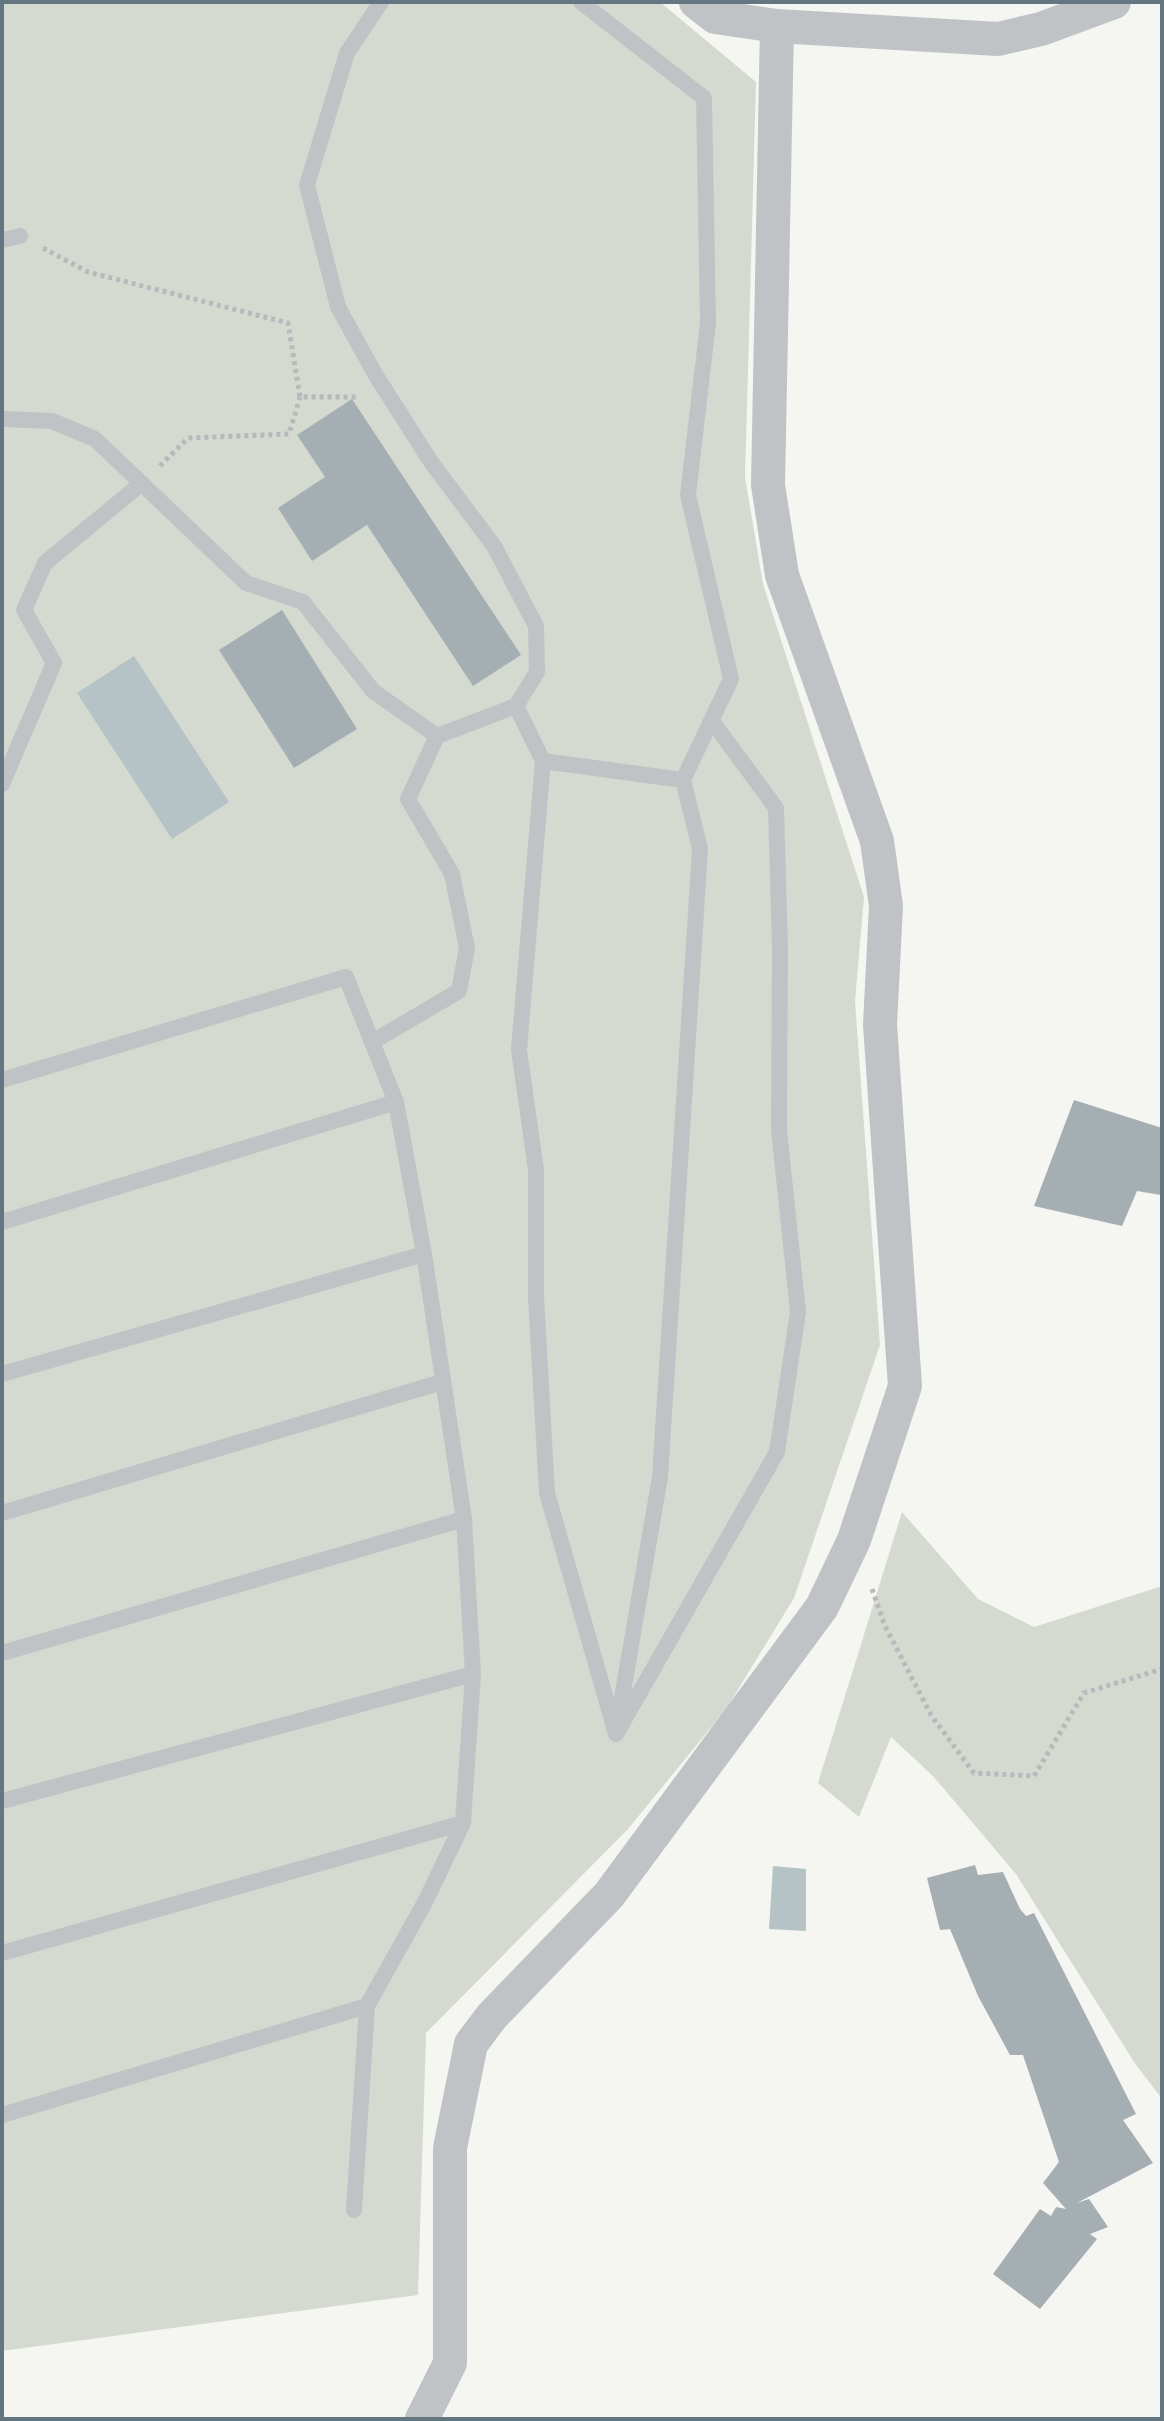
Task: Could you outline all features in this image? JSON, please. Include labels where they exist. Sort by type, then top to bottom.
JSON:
[{"type":"street","points":[[696,2],[715,17],[777,26],[998,39],[1041,29],[1114,2]]},
{"type":"street","points":[[422,2419],[450,2363],[450,2148],[471,2044],[492,2016],[609,1895],[822,1607],[854,1540],[905,1386],[880,1025],[886,906],[877,841],[782,575],[768,485],[777,26]]},
{"type":"lane","points":[[372,1042],[459,991],[467,948],[452,874],[408,799],[437,736],[516,706],[537,672],[536,626],[494,546],[431,462],[338,307],[307,185],[347,53],[381,2]]},
{"type":"lane","points":[[581,2],[704,98],[708,323],[688,495],[731,679],[683,780],[700,849],[660,1477],[616,1734]]},
{"type":"lane","points":[[2,240],[20,236]]},
{"type":"lane","points":[[2,419],[52,421],[95,439],[246,583],[303,602],[373,691],[437,736]]},
{"type":"lane","points":[[2,784],[54,663],[24,610],[45,563],[142,483]]},
{"type":"lane","points":[[516,706],[543,761],[519,1050],[536,1170],[536,1297],[547,1493],[616,1734]]},
{"type":"lane","points":[[616,1734],[777,1452],[798,1312],[779,1130],[780,948],[776,808],[712,721]]},
{"type":"lane","points":[[543,761],[683,780]]},
{"type":"lane","points":[[2,1080],[346,977],[396,1102],[424,1254],[464,1519],[473,1674],[463,1823],[425,1902],[367,2006],[354,2210]]},
{"type":"lane","points":[[2,1222],[396,1102]]},
{"type":"lane","points":[[2,1374],[424,1254]]},
{"type":"lane","points":[[2,1513],[442,1382]]},
{"type":"lane","points":[[2,1653],[464,1519]]},
{"type":"lane","points":[[2,1801],[473,1674]]},
{"type":"lane","points":[[2,1953],[463,1823]]},
{"type":"lane","points":[[2,2115],[367,2006]]},
{"type":"path","points":[[20,236],[88,272],[288,323],[300,397],[289,434],[188,438],[142,483]]},
{"type":"path","points":[[300,397],[390,398]]},
{"type":"path","points":[[854,1540],[885,1626],[898,1652],[931,1715],[974,1773],[1034,1776],[1084,1693],[1162,1669]]},
{"type":"shaded area","points":[[2,2],[660,2],[756,82],[745,477],[763,584],[864,897],[855,1001],[880,1345],[794,1598],[726,1709],[628,1829],[426,2033],[418,2295],[2,2351]]},
{"type":"shaded area","points":[[134,656],[229,802],[172,839],[77,693]]},
{"type":"shaded area","points":[[902,1512],[978,1599],[1034,1627],[1162,1586],[1162,2099],[1134,2062],[1016,1874],[933,1776],[891,1737],[859,1817],[818,1783]]},
{"type":"shaded area","points":[[773,1866],[806,1869],[806,1931],[769,1929]]},
{"type":"building","points":[[352,399],[521,655],[473,686],[367,525],[312,561],[278,508],[325,477],[297,435]]},
{"type":"building","points":[[282,610],[357,729],[294,768],[219,650]]},
{"type":"building","points":[[1074,1100],[1162,1128],[1161,1195],[1137,1191],[1122,1226],[1034,1206]]},
{"type":"building","points":[[975,1865],[978,1875],[1003,1872],[1020,1909],[1026,1916],[1034,1913],[1136,2114],[1123,2120],[1153,2163],[1077,2203],[1089,2199],[1108,2227],[1090,2234],[1097,2239],[1040,2309],[993,2274],[1040,2209],[1051,2216],[1056,2207],[1066,2209],[1043,2183],[1059,2162],[1023,2055],[1010,2055],[978,1996],[950,1929],[940,1930],[927,1878]]}]
